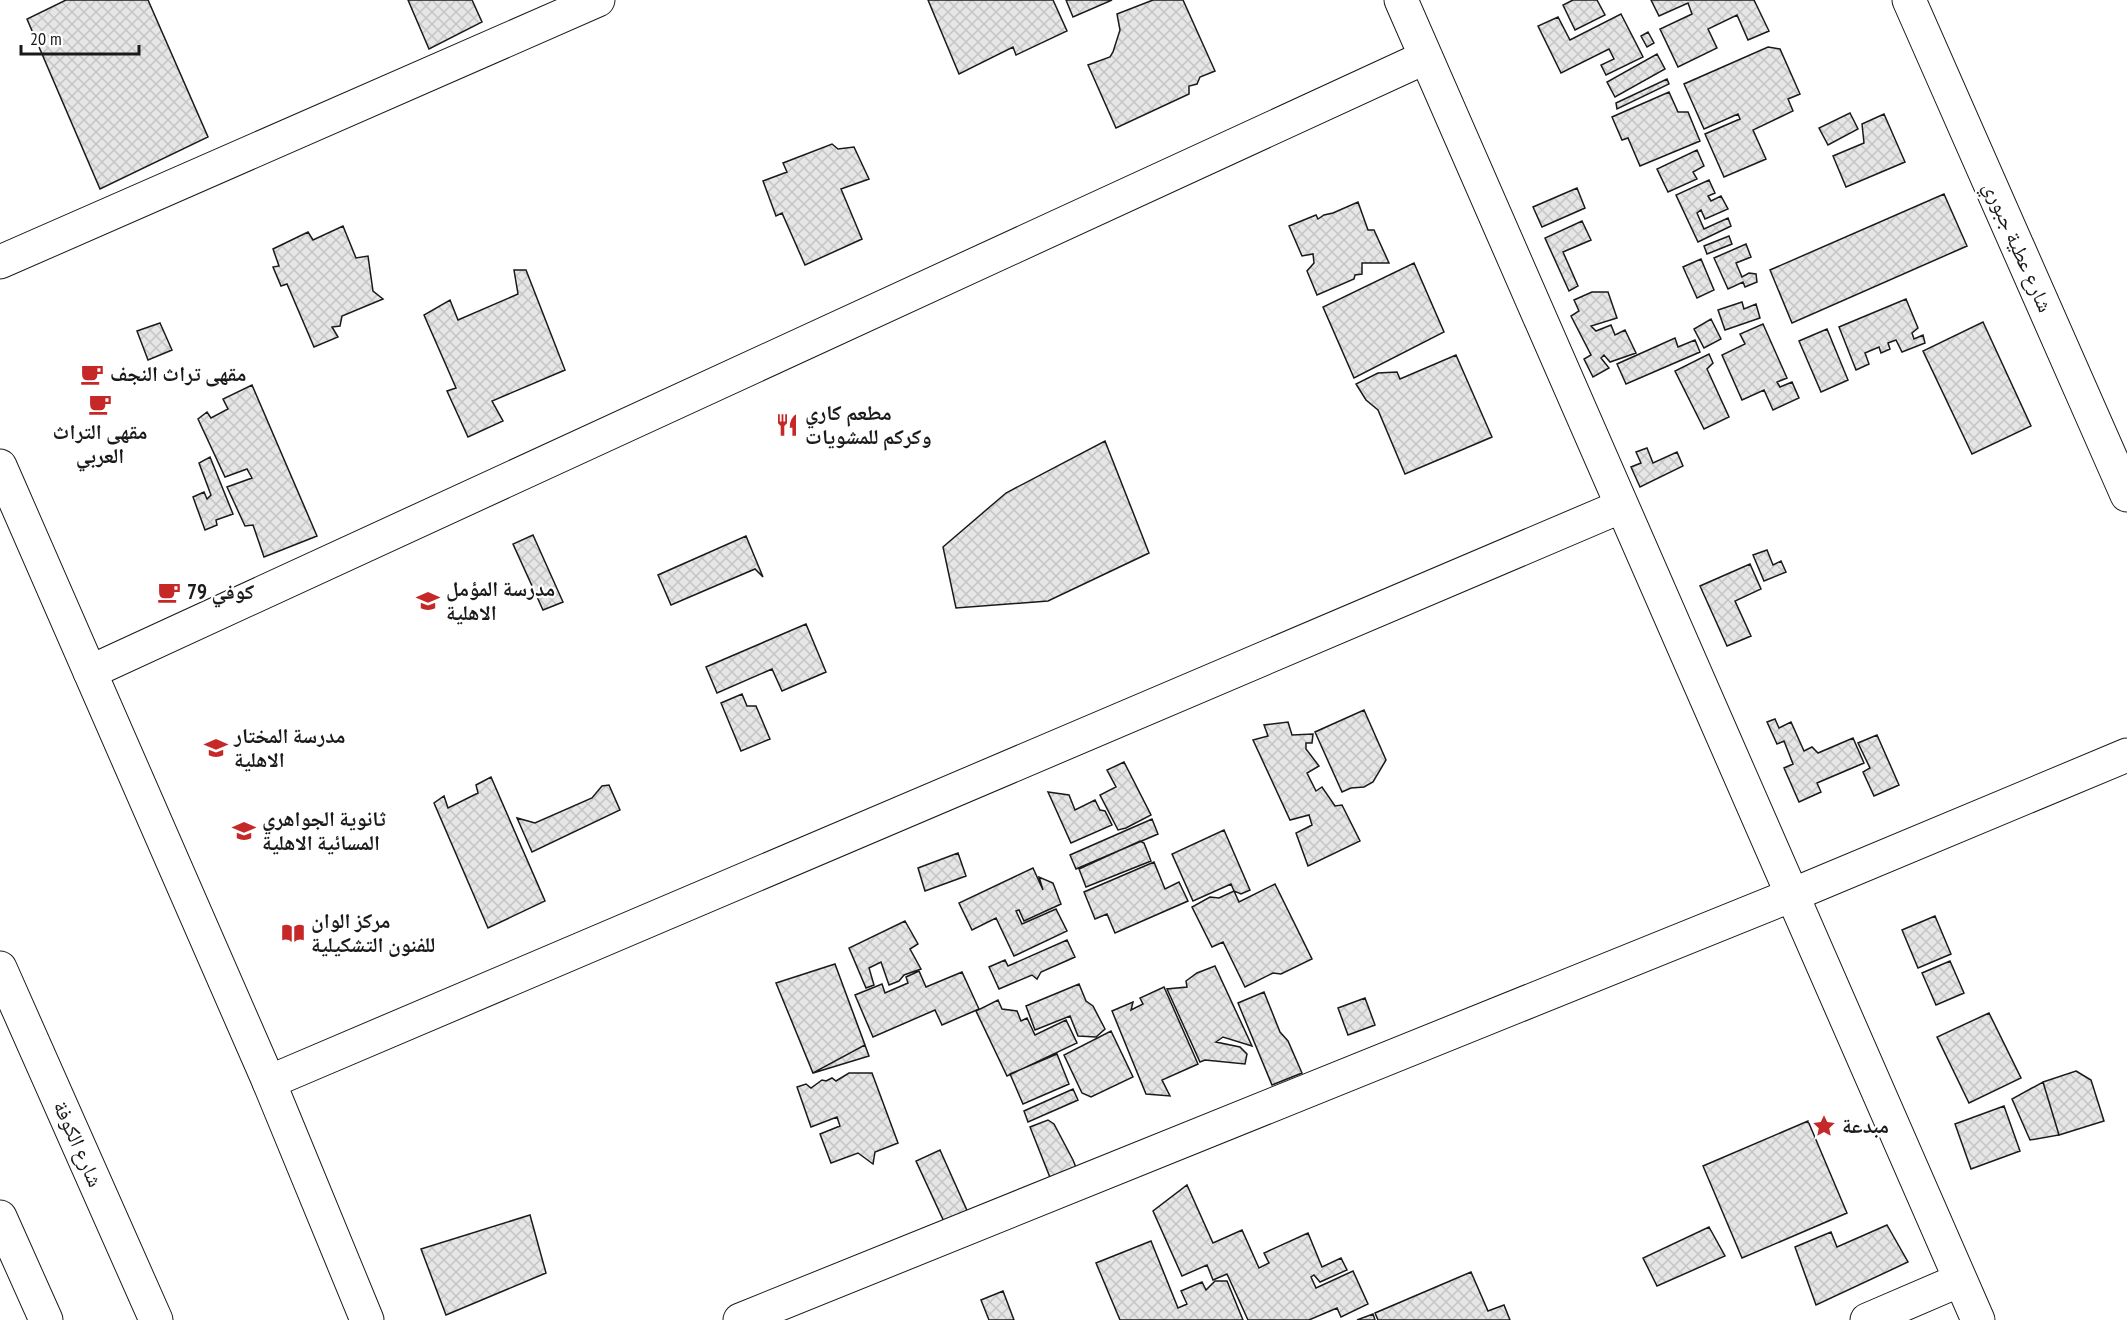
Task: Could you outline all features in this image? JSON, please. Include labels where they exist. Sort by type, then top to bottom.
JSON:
[{"type":"main road","points":[[0,262],[598,0]]},
{"type":"main road","points":[[1401,0],[1978,1320]]},
{"type":"main road","name":"شارع عطية جبوري","points":[[1909,0],[2127,495]]},
{"type":"main road","points":[[90,672],[1426,57]]},
{"type":"main road","points":[[0,466],[269,1082],[367,1320]]},
{"type":"main road","points":[[269,1082],[1622,506]]},
{"type":"main road","points":[[740,1320],[1792,895],[2127,755]]},
{"type":"main road","name":"شارع الكوفة","points":[[0,968],[156,1320]]},
{"type":"main road","points":[[2,1225],[45,1320]]},
{"type":"main road","points":[[1867,1320],[1960,1280]]},
{"type":"building","points":[[66,0],[148,0],[208,137],[100,189],[27,19]]},
{"type":"building","points":[[408,0],[472,0],[482,22],[429,49]]},
{"type":"building","points":[[928,0],[1053,0],[1067,31],[1016,55],[1013,47],[959,74]]},
{"type":"building","points":[[1066,0],[1112,0],[1073,17]]},
{"type":"building","points":[[1153,0],[1183,0],[1215,71],[1200,77],[1197,84],[1189,86],[1189,94],[1116,128],[1088,65],[1110,57],[1113,52],[1120,30],[1117,14]]},
{"type":"building","points":[[1573,0],[1597,0],[1605,15],[1575,30],[1563,5]]},
{"type":"building","points":[[1651,0],[1754,0],[1769,31],[1748,40],[1737,15],[1708,29],[1717,48],[1678,67],[1660,29],[1692,14],[1688,3],[1659,16]]},
{"type":"building","points":[[1621,14],[1643,57],[1606,75],[1601,65],[1614,59],[1609,49],[1561,73],[1538,26],[1558,17],[1570,40]]},
{"type":"building","points":[[1648,32],[1654,43],[1647,47],[1641,36]]},
{"type":"building","points":[[1768,47],[1780,49],[1800,94],[1788,99],[1793,111],[1753,130],[1766,159],[1724,177],[1705,134],[1740,119],[1738,114],[1704,129],[1684,84]]},
{"type":"building","points":[[1657,54],[1665,69],[1615,97],[1607,82]]},
{"type":"building","points":[[1667,79],[1669,84],[1617,109],[1616,103]]},
{"type":"building","points":[[1669,92],[1678,112],[1688,112],[1700,141],[1640,166],[1628,138],[1622,140],[1612,117]]},
{"type":"building","points":[[1850,113],[1858,129],[1828,145],[1819,128]]},
{"type":"building","points":[[1884,114],[1905,162],[1846,187],[1833,156],[1864,143],[1862,124]]},
{"type":"building","points":[[832,144],[838,149],[854,147],[869,179],[841,189],[862,239],[805,265],[782,213],[776,216],[763,181],[787,172],[783,163]]},
{"type":"building","points":[[1697,150],[1704,166],[1693,172],[1697,179],[1668,192],[1657,169]]},
{"type":"building","points":[[1709,180],[1715,193],[1708,196],[1711,201],[1721,196],[1728,209],[1705,219],[1701,210],[1697,213],[1704,229],[1728,218],[1731,226],[1698,242],[1676,195]]},
{"type":"building","points":[[1577,188],[1585,208],[1542,227],[1533,207]]},
{"type":"building","points":[[1944,194],[1967,246],[1792,323],[1770,270]]},
{"type":"building","points":[[1358,202],[1368,230],[1374,230],[1389,263],[1362,263],[1362,274],[1355,275],[1354,279],[1317,295],[1307,271],[1314,263],[1313,254],[1302,256],[1289,226],[1316,215],[1318,219]]},
{"type":"building","points":[[1582,221],[1591,240],[1563,252],[1578,286],[1569,291],[1545,238]]},
{"type":"building","points":[[343,226],[356,258],[368,256],[373,291],[383,299],[342,316],[340,326],[332,327],[338,337],[314,347],[287,284],[281,286],[273,267],[279,266],[273,249],[308,232],[313,240]]},
{"type":"building","points":[[1729,236],[1732,244],[1707,254],[1704,246]]},
{"type":"building","points":[[1746,244],[1751,257],[1736,263],[1742,277],[1749,273],[1756,274],[1757,282],[1745,287],[1743,282],[1728,289],[1714,258]]},
{"type":"building","points":[[1701,259],[1714,290],[1697,298],[1683,267]]},
{"type":"building","points":[[1414,263],[1444,332],[1354,378],[1323,307]]},
{"type":"building","points":[[514,270],[526,270],[565,370],[492,401],[503,421],[468,437],[447,391],[456,388],[424,315],[450,300],[458,320],[518,294]]},
{"type":"building","points":[[1592,292],[1608,292],[1617,318],[1591,326],[1596,331],[1611,325],[1615,335],[1625,330],[1636,353],[1610,362],[1604,355],[1601,358],[1609,368],[1593,377],[1584,359],[1591,355],[1571,316],[1579,311],[1574,300]]},
{"type":"building","points":[[1906,299],[1918,328],[1912,333],[1914,339],[1923,335],[1925,343],[1902,352],[1896,340],[1888,343],[1890,349],[1881,353],[1879,347],[1865,353],[1869,364],[1856,370],[1839,327]]},
{"type":"building","points":[[1742,302],[1744,309],[1756,304],[1760,318],[1725,330],[1718,310]]},
{"type":"building","points":[[1711,319],[1721,339],[1704,348],[1694,329]]},
{"type":"building","points":[[1983,322],[2031,426],[1972,454],[1923,351]]},
{"type":"building","points":[[160,323],[172,350],[148,360],[137,331]]},
{"type":"building","points":[[1763,324],[1787,378],[1777,382],[1780,387],[1792,382],[1799,398],[1773,410],[1764,390],[1742,400],[1722,355],[1745,344],[1740,334]]},
{"type":"building","points":[[1827,329],[1848,380],[1821,392],[1799,341]]},
{"type":"building","points":[[1675,338],[1678,347],[1695,340],[1700,352],[1626,384],[1617,364]]},
{"type":"building","points":[[1709,354],[1713,363],[1707,369],[1729,417],[1704,429],[1675,371]]},
{"type":"building","points":[[1456,355],[1492,437],[1405,474],[1378,410],[1366,400],[1356,384],[1378,373],[1397,372],[1400,379]]},
{"type":"building","points":[[252,385],[317,536],[264,557],[253,525],[245,526],[227,487],[252,478],[247,469],[225,477],[198,419],[207,412],[211,418],[228,409],[223,399]]},
{"type":"building","points":[[1105,441],[1149,553],[1048,601],[956,608],[943,547],[1006,493]]},
{"type":"building","points":[[1647,448],[1653,463],[1677,452],[1683,466],[1640,487],[1631,467],[1641,463],[1636,452]]},
{"type":"building","points":[[210,457],[233,514],[216,520],[217,525],[205,530],[193,497],[204,492],[207,499],[211,495],[199,463]]},
{"type":"building","points":[[533,535],[563,602],[543,610],[513,544]]},
{"type":"building","points":[[746,536],[763,577],[755,569],[671,605],[658,575]]},
{"type":"building","points":[[1767,550],[1773,565],[1781,561],[1786,572],[1764,581],[1753,555]]},
{"type":"building","points":[[1750,564],[1761,589],[1735,601],[1751,636],[1727,646],[1700,586]]},
{"type":"building","points":[[806,624],[826,672],[782,691],[772,669],[717,693],[706,667]]},
{"type":"building","points":[[742,694],[747,706],[756,706],[770,739],[741,751],[721,703]]},
{"type":"building","points":[[1364,710],[1386,760],[1373,782],[1364,787],[1351,788],[1342,792],[1315,732]]},
{"type":"building","points":[[1775,719],[1779,728],[1791,722],[1804,751],[1812,747],[1818,753],[1853,738],[1864,763],[1817,783],[1821,792],[1799,802],[1784,768],[1793,764],[1784,741],[1777,744],[1767,722]]},
{"type":"building","points":[[1288,722],[1292,735],[1313,734],[1312,743],[1306,743],[1306,749],[1319,766],[1307,773],[1316,791],[1322,787],[1335,806],[1342,805],[1360,841],[1308,866],[1296,833],[1312,825],[1309,815],[1290,820],[1253,740],[1268,736],[1264,725]]},
{"type":"building","points":[[1877,735],[1899,785],[1874,796],[1863,772],[1870,768],[1858,743]]},
{"type":"building","points":[[1124,762],[1151,815],[1118,830],[1100,795],[1116,787],[1107,770]]},
{"type":"building","points":[[491,777],[545,901],[488,928],[434,803],[444,796],[448,808],[478,793],[476,785]]},
{"type":"building","points":[[609,785],[620,810],[532,852],[517,818],[535,823],[592,798],[602,786]]},
{"type":"building","points":[[1048,792],[1069,795],[1075,810],[1095,800],[1100,810],[1105,811],[1112,825],[1071,843]]},
{"type":"building","points":[[1152,819],[1158,834],[1076,869],[1070,855]]},
{"type":"building","points":[[1224,830],[1250,890],[1241,894],[1234,891],[1231,884],[1193,901],[1172,854]]},
{"type":"building","points":[[1140,841],[1144,843],[1151,861],[1086,887],[1079,869]]},
{"type":"building","points":[[958,853],[966,876],[925,891],[918,868]]},
{"type":"building","points":[[1154,862],[1165,889],[1179,882],[1188,901],[1115,933],[1107,914],[1095,919],[1084,892]]},
{"type":"building","points":[[1033,868],[1043,890],[1039,877],[1053,883],[1061,904],[1024,921],[1019,910],[1016,911],[1022,924],[1056,909],[1067,931],[1014,956],[996,918],[972,930],[959,903]]},
{"type":"building","points":[[1275,884],[1312,959],[1281,974],[1273,973],[1245,987],[1223,942],[1212,947],[1192,907],[1210,897],[1219,898],[1234,891],[1239,902]]},
{"type":"building","points":[[1935,916],[1951,954],[1918,968],[1902,930]]},
{"type":"building","points":[[905,921],[918,944],[910,949],[921,969],[904,975],[899,981],[889,985],[881,962],[869,968],[874,985],[866,988],[849,948]]},
{"type":"building","points":[[1067,940],[1075,957],[1041,972],[1037,979],[1032,975],[999,989],[989,967],[1005,960],[1008,966]]},
{"type":"building","points":[[1950,961],[1964,993],[1936,1005],[1922,973]]},
{"type":"building","points":[[835,964],[865,1045],[813,1073],[776,983]]},
{"type":"building","points":[[835,964],[869,1056],[813,1073],[776,983]]},
{"type":"building","points":[[1215,966],[1252,1046],[1223,1037],[1216,1042],[1240,1047],[1247,1054],[1245,1064],[1205,1060],[1200,1062],[1167,989],[1187,987],[1186,981],[1197,973]]},
{"type":"building","points":[[919,971],[926,987],[962,972],[979,1009],[942,1025],[935,1010],[873,1037],[855,995],[882,984],[885,993],[908,983],[906,977]]},
{"type":"building","points":[[1079,984],[1086,1001],[1093,1006],[1105,1029],[1096,1037],[1078,1036],[1070,1016],[1035,1030],[1026,1006]]},
{"type":"building","points":[[1164,987],[1198,1064],[1162,1080],[1170,1096],[1146,1094],[1112,1011],[1133,1002],[1131,1010],[1143,1004],[1140,998]]},
{"type":"building","points":[[1264,992],[1280,1032],[1288,1041],[1302,1073],[1272,1085],[1238,1003]]},
{"type":"building","points":[[1365,998],[1375,1025],[1348,1035],[1338,1008]]},
{"type":"building","points":[[998,1000],[1002,1009],[1017,1011],[1021,1021],[1027,1018],[1035,1035],[1066,1020],[1077,1043],[1007,1076],[976,1011]]},
{"type":"building","points":[[1989,1013],[2021,1078],[1969,1103],[1937,1037]]},
{"type":"building","points":[[1111,1031],[1133,1077],[1091,1097],[1082,1093],[1064,1055]]},
{"type":"building","points":[[1057,1054],[1069,1084],[1023,1104],[1010,1074]]},
{"type":"building","points":[[2076,1071],[2091,1080],[2104,1121],[2059,1135],[2043,1082]]},
{"type":"building","points":[[849,1073],[872,1073],[898,1143],[875,1152],[873,1164],[858,1153],[831,1163],[820,1134],[840,1126],[837,1117],[811,1127],[797,1087],[806,1084],[811,1088],[822,1080],[832,1078],[836,1081]]},
{"type":"building","points":[[2043,1082],[2059,1135],[2030,1140],[2012,1099]]},
{"type":"building","points":[[1073,1089],[1078,1100],[1028,1122],[1024,1111]]},
{"type":"building","points":[[2004,1106],[2020,1151],[1971,1169],[1955,1124]]},
{"type":"building","points":[[1048,1120],[1054,1124],[1079,1175],[1053,1185],[1030,1127]]},
{"type":"building","points":[[1808,1121],[1847,1213],[1742,1258],[1703,1166]]},
{"type":"building","points":[[940,1150],[969,1215],[946,1226],[916,1161]]},
{"type":"building","points":[[1187,1185],[1213,1243],[1242,1230],[1259,1268],[1269,1263],[1264,1253],[1308,1233],[1322,1267],[1341,1258],[1347,1270],[1320,1282],[1314,1275],[1311,1277],[1316,1288],[1353,1271],[1368,1304],[1341,1317],[1337,1308],[1309,1320],[1248,1320],[1227,1274],[1213,1280],[1207,1265],[1182,1276],[1153,1211]]},
{"type":"building","points":[[530,1215],[546,1273],[446,1315],[421,1249]]},
{"type":"building","points":[[1887,1225],[1908,1262],[1816,1305],[1795,1247],[1831,1232],[1837,1247]]},
{"type":"building","points":[[1709,1227],[1725,1256],[1657,1286],[1643,1258]]},
{"type":"building","points":[[1151,1241],[1178,1308],[1187,1304],[1181,1291],[1202,1282],[1206,1290],[1215,1281],[1227,1281],[1243,1320],[1120,1320],[1096,1263]]},
{"type":"building","points":[[1471,1272],[1488,1311],[1504,1305],[1510,1320],[1378,1320],[1375,1313]]},
{"type":"building","points":[[1003,1291],[1014,1320],[989,1320],[981,1300]]},
{"type":"building","points":[[1373,1314],[1375,1320],[1357,1320]]},
{"type":"place","name":"مقهى تراث النجف","points":[[92,374]]},
{"type":"place","name":"مقهى التراث العربي","points":[[100,404]]},
{"type":"place","name":"مطعم كاري وكركم للمشويات","points":[[787,425]]},
{"type":"place","name":"كوفي 79","points":[[169,592]]},
{"type":"place","name":"مدرسة المؤمل الاهلية","points":[[428,601]]},
{"type":"place","name":"مدرسة المختار الاهلية","points":[[216,748]]},
{"type":"place","name":"ثانوية الجواهري المسائية الاهلية","points":[[244,831]]},
{"type":"place","name":"مركز الوان للفنون التشكيلية","points":[[293,933]]},
{"type":"place","name":"مبدعة","points":[[1824,1126]]}]
